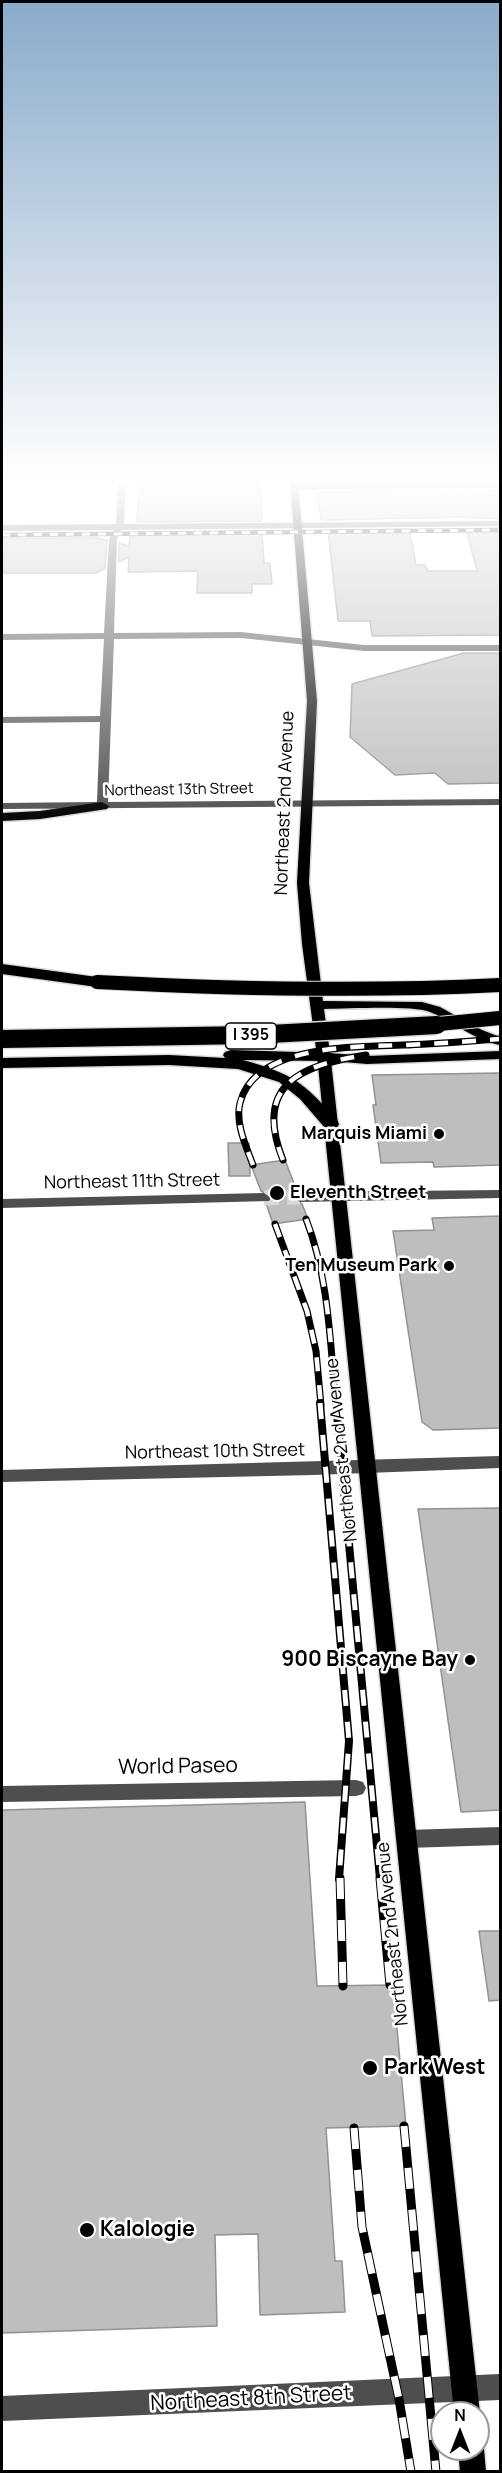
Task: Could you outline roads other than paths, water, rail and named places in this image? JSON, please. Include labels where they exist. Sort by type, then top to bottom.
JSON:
[{"type":"highway","points":[[2,817],[40,815],[102,806]]},
{"type":"highway","points":[[2,969],[97,982],[222,988],[399,989],[501,985]]},
{"type":"highway","name":"I 395","points":[[2,1040],[299,1035],[405,1028],[501,1018]]},
{"type":"highway","points":[[169,1060],[206,1055],[324,1056]]},
{"type":"highway","points":[[2,1063],[169,1060],[240,1064],[270,1072],[299,1089],[331,1125]]},
{"type":"main road","name":"Northeast 2nd Avenue","points":[[303,597],[313,717],[303,880],[308,944],[324,1056],[466,2401]]},
{"type":"main road","points":[[316,1005],[422,1006],[435,1010],[477,1033],[501,1041]]},
{"type":"main road","points":[[324,1056],[367,1060],[501,1055]]},
{"type":"street","points":[[102,806],[111,597]]},
{"type":"street","points":[[2,637],[241,635],[364,648],[501,648]]},
{"type":"street","points":[[2,720],[106,719]]},
{"type":"street","name":"Northeast 13th Street","points":[[2,806],[501,802]]},
{"type":"street","points":[[300,1197],[501,1194]]},
{"type":"street","name":"Northeast 11th Street","points":[[2,1204],[264,1198]]},
{"type":"street","name":"Northeast 10th Street","points":[[2,1476],[501,1462]]},
{"type":"street","name":"World Paseo","points":[[2,1794],[356,1788]]},
{"type":"street","points":[[407,1839],[501,1836]]},
{"type":"street","name":"Northeast 8th Street","points":[[466,2401],[501,2387]]},
{"type":"street","name":"Northeast 8th Street","points":[[2,2409],[430,2402]]},
{"type":"tunnel","points":[[264,1198],[300,1197]]},
{"type":"railway","points":[[253,1165],[242,1134],[239,1111],[240,1103],[249,1084],[265,1069],[286,1059],[335,1049],[500,1039]]},
{"type":"railway","points":[[283,1160],[275,1134],[274,1113],[279,1096],[288,1083],[321,1065],[366,1055]]},
{"type":"railway","points":[[306,1219],[314,1241],[324,1287],[336,1405]]},
{"type":"railway","points":[[275,1224],[307,1311],[316,1351],[321,1405]]},
{"type":"railway","points":[[320,1403],[349,1741],[339,1879]]},
{"type":"railway","points":[[336,1403],[380,1879]]},
{"type":"railway","points":[[340,1878],[343,1986]]},
{"type":"railway","points":[[380,1878],[390,1985]]},
{"type":"railway","points":[[404,2126],[436,2472]]},
{"type":"railway","points":[[354,2128],[362,2227],[399,2399],[411,2472]]},
{"type":"place","name":"Marquis Miami","points":[[439,1134]]},
{"type":"place","name":"Eleventh Street","points":[[277,1193]]},
{"type":"place","name":"Ten Museum Park","points":[[449,1266]]},
{"type":"place","name":"900 Biscayne Bay","points":[[470,1660]]},
{"type":"place","name":"Park West","points":[[370,2068]]},
{"type":"place","name":"Kalologie","points":[[87,2230]]}]
